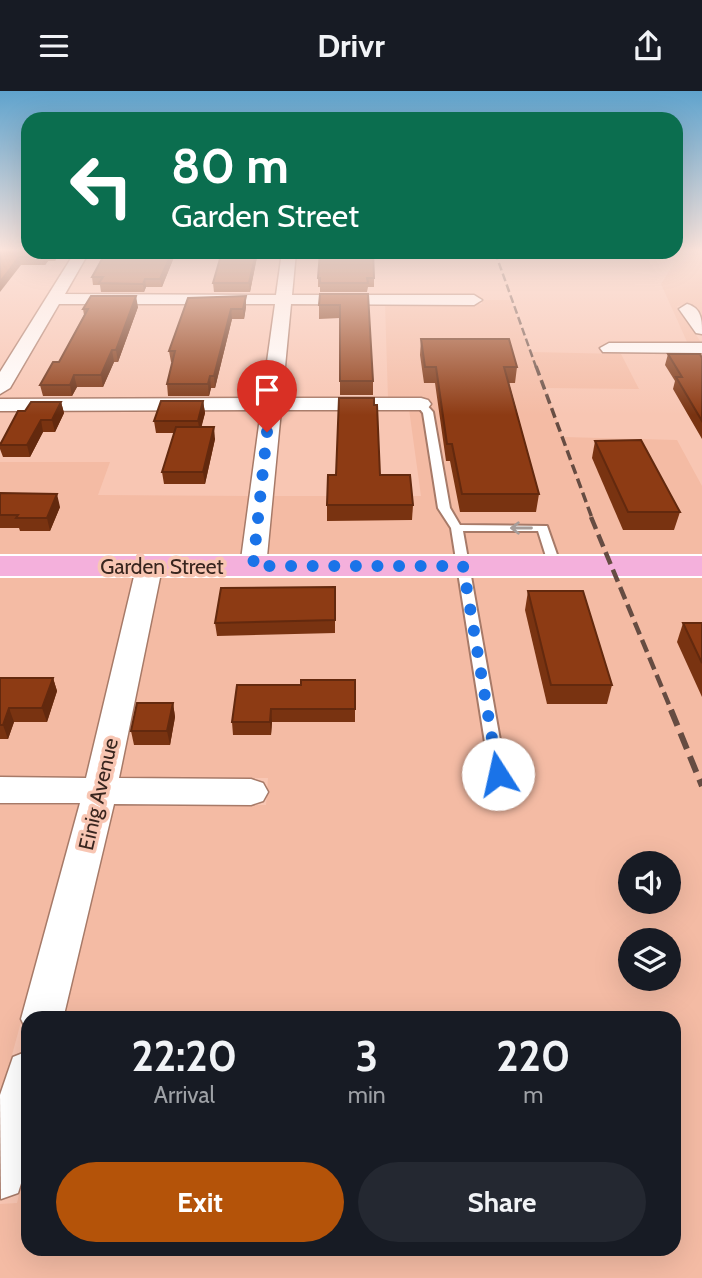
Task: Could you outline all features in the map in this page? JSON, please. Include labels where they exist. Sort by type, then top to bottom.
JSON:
[{"type":"main road","name":"Garden Street","points":[[0,566],[702,566]]},
{"type":"street","points":[[0,388],[51,304]]},
{"type":"street","points":[[253,566],[270,404],[284,304]]},
{"type":"street","points":[[687,309],[702,329]]},
{"type":"street","points":[[609,348],[702,348]]},
{"type":"street","points":[[0,405],[421,404]]},
{"type":"street","name":"Einig Avenue","points":[[44,1011],[100,791],[149,568]]},
{"type":"street","points":[[0,790],[251,792]]},
{"type":"street","points":[[1,1176],[21,1099]]},
{"type":"lane","points":[[421,404],[428,412],[443,508],[457,528],[498,774]]},
{"type":"lane","points":[[457,528],[543,528],[555,566]]},
{"type":"shaded area","points":[[385,304],[512,304],[531,352],[621,354],[639,389],[545,388],[563,437],[677,440],[702,486],[702,558],[266,559],[271,496],[421,496],[409,409],[431,409],[430,400],[388,399]]},
{"type":"shaded area","points":[[670,304],[702,304],[702,318],[692,305],[677,306],[702,344],[688,344]]},
{"type":"shaded area","points":[[0,462],[110,462],[98,495],[249,496],[242,559],[0,558]]},
{"type":"shaded area","points":[[702,574],[702,1278],[0,1278],[0,1204],[17,1203],[21,1186],[21,1256],[681,1256],[681,1011],[63,1011],[112,806],[266,805],[268,778],[119,778],[159,576]]},
{"type":"shaded area","points":[[0,575],[135,576],[88,778],[0,777]]},
{"type":"shaded area","points":[[0,805],[80,805],[24,1011],[21,1011],[21,1022],[0,1099]]},
{"type":"building","points":[[86,304],[133,304],[116,350],[112,350],[101,375],[74,375],[70,385],[40,385],[53,362],[59,362],[88,309],[83,309]]},
{"type":"building","points":[[186,304],[244,304],[243,309],[231,309],[214,376],[210,376],[208,384],[167,384],[175,351],[169,351]]},
{"type":"building","points":[[369,304],[373,381],[340,381],[340,305],[319,305]]},
{"type":"building","points":[[421,339],[509,339],[517,367],[504,367],[539,494],[462,494],[452,444],[447,444],[436,367],[425,367]]},
{"type":"building","points":[[668,354],[700,354],[702,421],[676,377],[682,377]]},
{"type":"building","points":[[339,398],[374,398],[374,405],[377,405],[380,475],[410,475],[413,505],[327,505],[328,475],[336,475]]},
{"type":"building","points":[[161,401],[203,401],[198,421],[154,421]]},
{"type":"building","points":[[31,402],[61,402],[52,420],[41,420],[27,445],[0,445],[18,411],[25,411]]},
{"type":"building","points":[[176,427],[214,427],[203,472],[162,472]]},
{"type":"building","points":[[641,440],[680,512],[628,512],[595,441]]},
{"type":"building","points":[[0,493],[57,494],[47,518],[16,518],[18,515],[0,515]]},
{"type":"building","points":[[335,587],[335,620],[215,623],[221,588]]},
{"type":"building","points":[[528,591],[583,591],[612,685],[551,685]]},
{"type":"building","points":[[683,623],[702,623],[702,663]]},
{"type":"building","points":[[0,678],[53,678],[42,708],[9,708],[3,725],[0,725]]},
{"type":"building","points":[[301,680],[355,680],[355,709],[271,709],[270,722],[232,722],[237,685],[301,685]]},
{"type":"building","points":[[137,703],[173,703],[167,731],[131,731]]},
{"type":"railway","points":[[514,304],[536,367]]},
{"type":"railway","points":[[536,366],[592,518]]},
{"type":"railway","points":[[591,517],[672,712]]},
{"type":"railway","points":[[671,710],[702,786]]},
{"type":"route","points":[[267,432],[253,566],[463,566],[498,774]]}]
